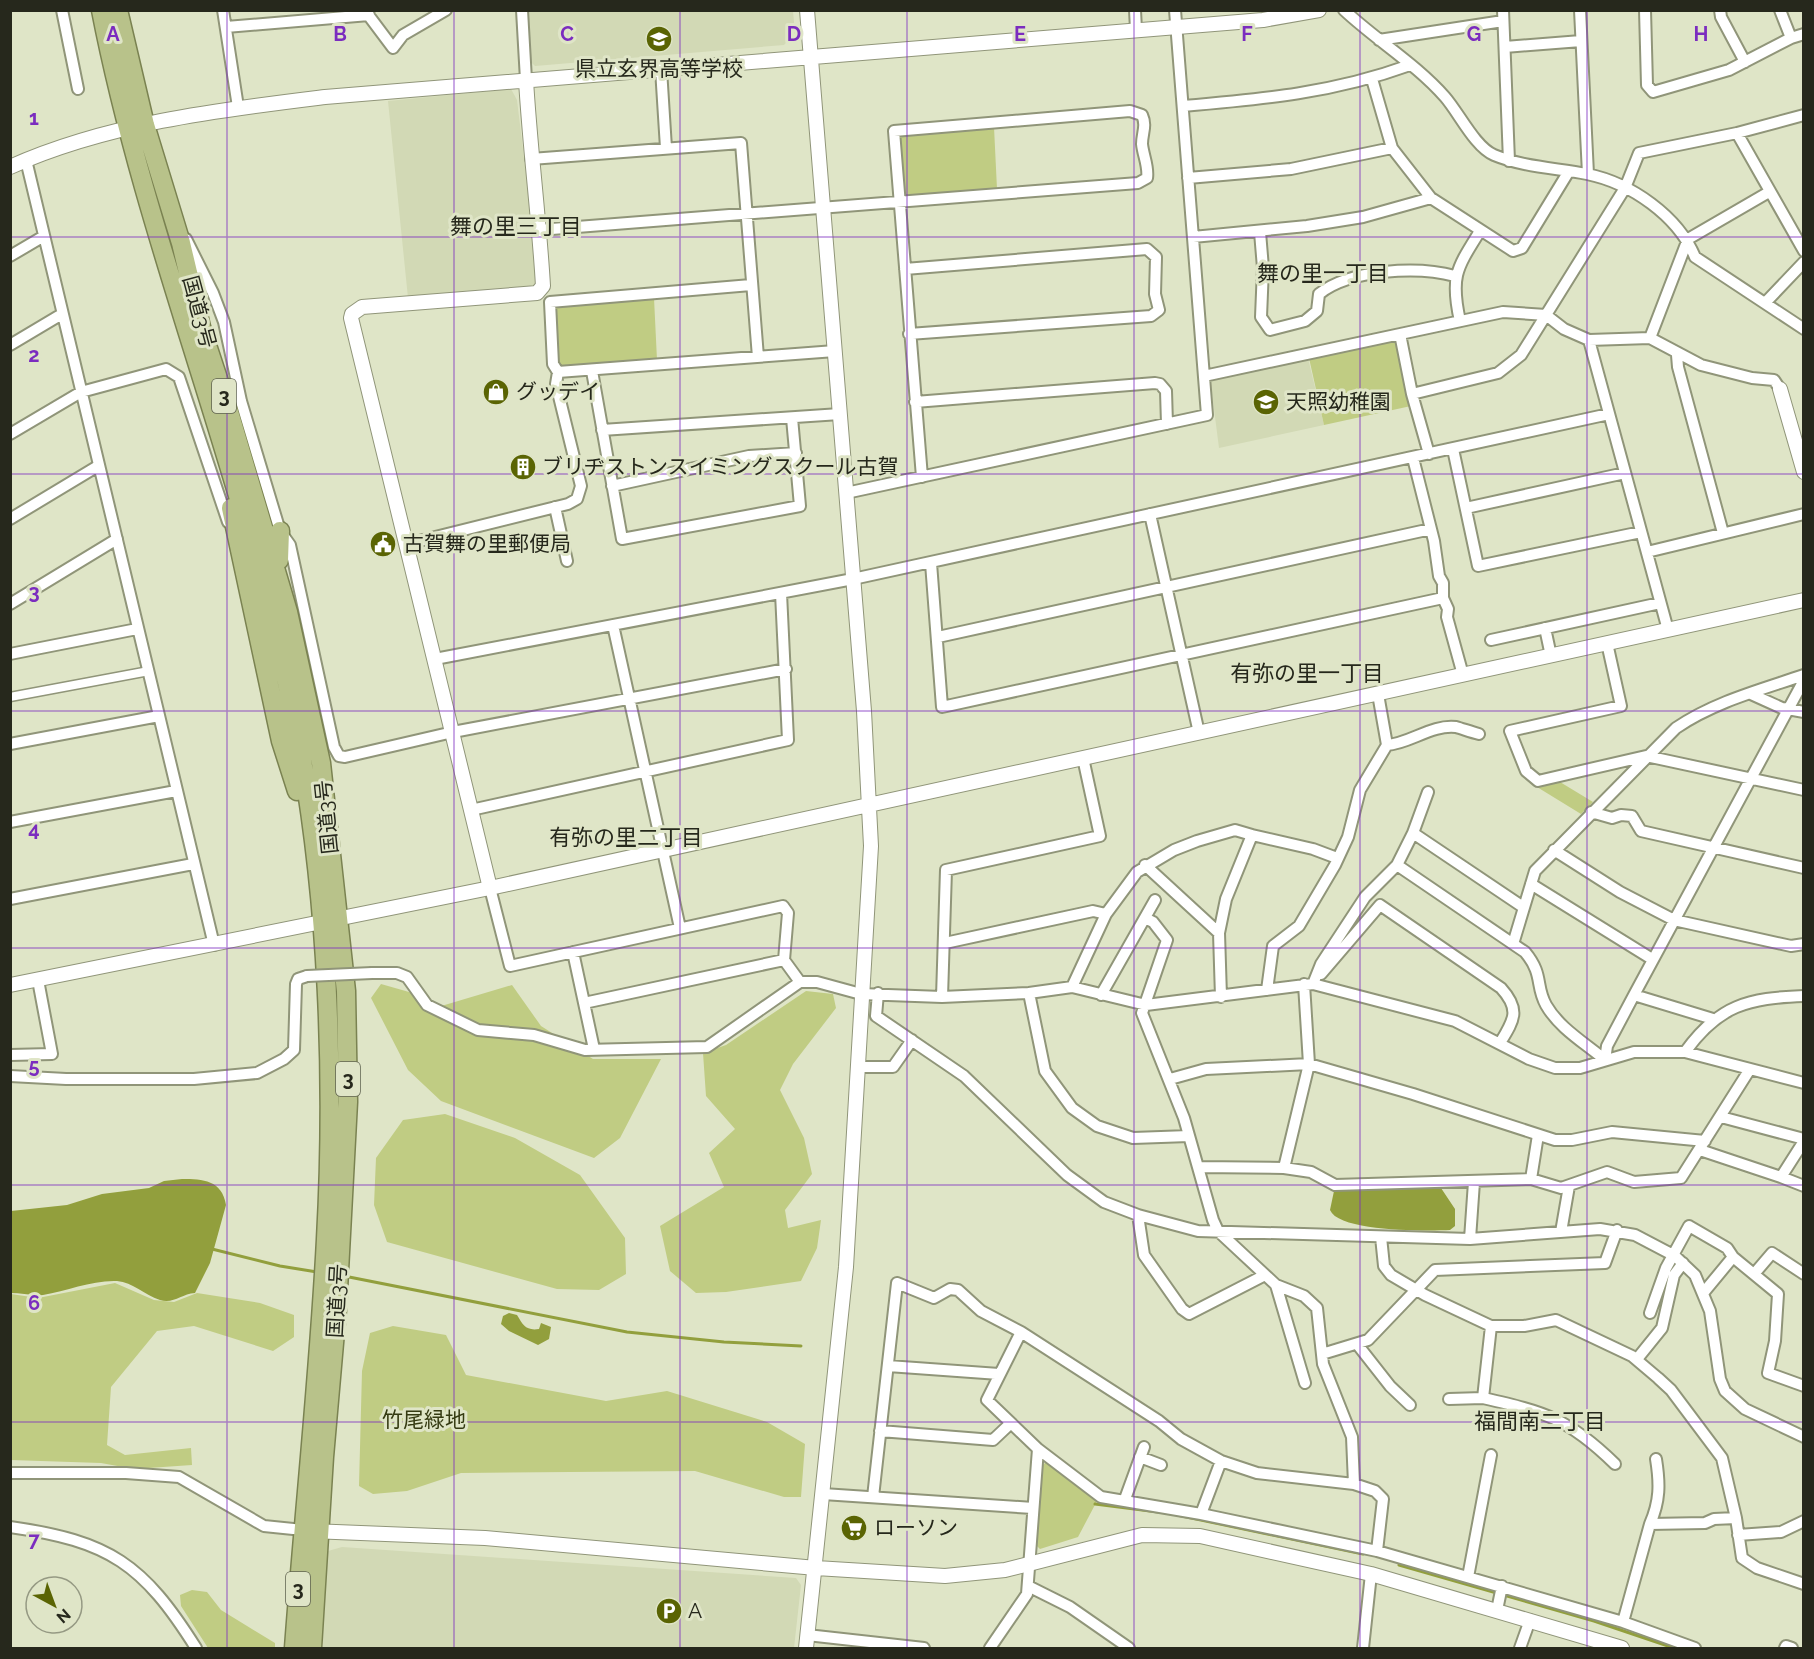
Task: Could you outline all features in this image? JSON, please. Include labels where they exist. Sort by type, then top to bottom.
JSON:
[{"type":"highway","name":"国道3号","points":[[101,10],[127,129],[232,476],[286,680],[299,739],[309,810],[330,922]]},
{"type":"highway","name":"国道3号","points":[[118,10],[145,124],[173,215],[201,327],[230,415],[278,577],[306,686],[321,763],[330,922],[329,1092],[334,1238],[324,1457],[294,1648]]},
{"type":"highway","points":[[232,476],[229,500],[235,536],[281,741],[298,796],[309,810]]},
{"type":"highway","points":[[278,577],[280,531]]},
{"type":"highway","name":"国道3号","points":[[312,1531],[312,1648]]},
{"type":"street","points":[[62,10],[78,89]]},
{"type":"street","points":[[223,10],[238,107]]},
{"type":"street","points":[[226,27],[367,13],[393,48],[403,35],[446,10]]},
{"type":"street","points":[[522,10],[531,159],[543,286],[537,293],[362,307],[352,314],[352,323],[510,966],[783,906],[788,913],[784,960],[800,982]]},
{"type":"street","points":[[807,10],[871,806],[871,846],[846,1267],[807,1642],[924,1648]]},
{"type":"street","points":[[1135,10],[1136,30]]},
{"type":"street","points":[[846,493],[1207,415],[1175,10]]},
{"type":"street","points":[[10,167],[26,160],[145,124],[238,107],[325,97],[1263,20],[1319,10]]},
{"type":"street","points":[[1344,10],[1438,89],[1460,114],[1479,144],[1491,154],[1509,160],[1588,174],[1625,188],[1673,219],[1688,239],[1695,257],[1803,329]]},
{"type":"street","points":[[1580,10],[1588,174]]},
{"type":"street","points":[[1645,10],[1647,85],[1653,92],[1691,82],[1745,62],[1803,34]]},
{"type":"street","points":[[1720,10],[1721,17],[1745,62]]},
{"type":"street","points":[[1780,10],[1791,38]]},
{"type":"street","points":[[1379,40],[1503,16],[1509,160]]},
{"type":"street","points":[[1505,47],[1581,41]]},
{"type":"street","points":[[1183,106],[1286,97],[1372,79],[1410,65]]},
{"type":"street","points":[[661,69],[666,148]]},
{"type":"street","points":[[1372,79],[1392,148],[1431,198],[1513,251],[1522,248],[1569,171]]},
{"type":"street","points":[[539,230],[899,202],[1142,182],[1148,171],[1142,141],[1144,121],[1142,115],[1130,111],[894,131],[899,202],[905,269],[909,334],[922,477]]},
{"type":"street","points":[[1412,394],[1498,373],[1521,356],[1625,188],[1639,153],[1737,133],[1803,115]]},
{"type":"street","points":[[1737,133],[1803,251]]},
{"type":"street","points":[[531,159],[741,143],[758,357]]},
{"type":"street","points":[[1188,178],[1291,169],[1392,148]]},
{"type":"street","points":[[26,160],[214,945]]},
{"type":"street","points":[[1650,338],[1688,239],[1769,192]]},
{"type":"street","points":[[1193,237],[1260,232],[1363,217],[1431,198]]},
{"type":"street","points":[[173,215],[213,293],[224,322],[241,401],[280,531],[290,545],[334,747],[339,756],[345,757],[453,732],[786,669]]},
{"type":"street","points":[[1460,321],[1455,297],[1455,276],[1480,231]]},
{"type":"street","points":[[1260,232],[1263,268],[1261,317],[1270,330],[1305,321],[1317,312],[1319,294],[1338,283],[1403,269],[1431,269],[1455,276]]},
{"type":"street","points":[[10,256],[44,236]]},
{"type":"street","points":[[905,269],[1147,249],[1156,257],[1155,294],[1159,310],[1151,316],[909,334]]},
{"type":"street","points":[[1765,303],[1803,262]]},
{"type":"street","points":[[407,544],[555,507],[577,499],[581,486],[556,384],[558,372],[554,364],[550,302],[752,285]]},
{"type":"street","points":[[1204,376],[1503,312],[1546,315],[1564,329],[1589,340],[1650,338],[1677,355],[1701,365],[1752,378],[1774,380],[1780,389],[1803,471]]},
{"type":"street","points":[[10,345],[62,314]]},
{"type":"street","points":[[1400,333],[1412,394],[1429,454]]},
{"type":"street","points":[[1589,340],[1668,630]]},
{"type":"street","points":[[558,372],[835,351]]},
{"type":"street","points":[[1677,355],[1678,367],[1723,532]]},
{"type":"street","points":[[10,434],[81,392],[166,369],[179,377],[223,513],[235,536]]},
{"type":"street","points":[[592,371],[622,539],[800,506],[792,418]]},
{"type":"street","points":[[915,402],[1155,383],[1160,384],[1166,391],[1167,424]]},
{"type":"street","points":[[602,430],[840,414]]},
{"type":"street","points":[[435,659],[931,563],[1609,414]]},
{"type":"street","points":[[1452,449],[1478,566],[1641,532]]},
{"type":"street","points":[[612,486],[749,456],[795,453]]},
{"type":"street","points":[[1413,458],[1431,528],[1439,576],[1443,583],[1443,597],[1448,609],[1447,617],[1463,675]]},
{"type":"street","points":[[10,519],[98,466]]},
{"type":"street","points":[[1466,508],[1625,473]]},
{"type":"street","points":[[555,507],[567,561]]},
{"type":"street","points":[[1150,514],[1198,733]]},
{"type":"street","points":[[1647,552],[1803,514]]},
{"type":"street","points":[[938,637],[1431,528]]},
{"type":"street","points":[[10,604],[117,539]]},
{"type":"street","points":[[931,563],[942,707],[1443,597]]},
{"type":"street","points":[[471,810],[788,740],[781,593]]},
{"type":"street","points":[[10,985],[490,888],[1803,600]]},
{"type":"street","points":[[1491,640],[1660,603]]},
{"type":"street","points":[[613,625],[680,928]]},
{"type":"street","points":[[1545,628],[1551,656]]},
{"type":"street","points":[[10,654],[137,629]]},
{"type":"street","points":[[1607,643],[1620,706],[1510,731],[1526,771],[1538,781],[1646,756],[1803,790]]},
{"type":"street","points":[[10,697],[149,671]]},
{"type":"street","points":[[1513,944],[1535,871],[1646,756],[1691,717],[1803,675]]},
{"type":"street","points":[[1605,1060],[1607,1046],[1803,680]]},
{"type":"street","points":[[1267,990],[1273,946],[1299,926],[1348,837],[1360,790],[1387,745],[1378,694]]},
{"type":"street","points":[[1751,694],[1788,709],[1803,712]]},
{"type":"street","points":[[10,744],[159,716]]},
{"type":"street","points":[[1387,745],[1454,727],[1479,734]]},
{"type":"street","points":[[942,998],[946,870],[1100,836],[1083,758]]},
{"type":"street","points":[[10,822],[176,791]]},
{"type":"street","points":[[1284,1168],[1309,1064],[1309,984],[1365,897],[1397,865],[1413,833],[1428,792]]},
{"type":"street","points":[[1591,812],[1612,818],[1621,815],[1632,816],[1641,831],[1803,868]]},
{"type":"street","points":[[1072,987],[1106,914],[1129,881],[1145,865],[1197,841],[1235,830],[1312,849],[1337,858]]},
{"type":"street","points":[[1413,833],[1523,907]]},
{"type":"street","points":[[1221,998],[1220,933],[1226,899],[1252,835]]},
{"type":"street","points":[[1554,850],[1620,892],[1674,920],[1791,946],[1803,944]]},
{"type":"street","points":[[10,899],[193,864]]},
{"type":"street","points":[[1145,865],[1220,933]]},
{"type":"street","points":[[1397,865],[1525,952],[1537,966],[1544,1002],[1549,1010],[1563,1026],[1605,1060]]},
{"type":"street","points":[[1531,884],[1653,959]]},
{"type":"street","points":[[1101,995],[1155,900]]},
{"type":"street","points":[[1309,984],[1380,905],[1501,988],[1511,999],[1513,1021],[1500,1043]]},
{"type":"street","points":[[945,943],[1093,911],[1106,914]]},
{"type":"street","points":[[1145,918],[1153,922],[1167,940],[1142,1013],[1170,1079],[1218,1231],[1276,1285],[1304,1296],[1317,1308],[1322,1354],[1333,1390],[1349,1424],[1354,1484]]},
{"type":"street","points":[[573,952],[594,1049]]},
{"type":"street","points":[[584,1004],[784,960]]},
{"type":"street","points":[[10,1076],[66,1079],[182,1079],[257,1073],[284,1059],[294,1050],[298,980],[307,976],[397,973],[407,977],[427,1005],[478,1030],[534,1035],[585,1050],[707,1047],[800,982],[817,982],[861,994],[878,993],[942,998],[1029,993],[1072,987],[1146,1005],[1221,998],[1309,984],[1455,1022],[1529,1059],[1555,1068],[1580,1068],[1634,1052],[1685,1052],[1803,1083]]},
{"type":"street","points":[[10,1055],[52,1054],[38,980]]},
{"type":"street","points":[[878,993],[876,1016],[964,1076],[1067,1175],[1104,1202],[1138,1215],[1198,1231],[1470,1239],[1617,1230],[1635,1235],[1679,1260],[1695,1275],[1710,1311],[1720,1379],[1725,1391],[1744,1409],[1803,1437]]},
{"type":"street","points":[[1029,993],[1045,1071],[1071,1108],[1097,1126],[1133,1138],[1189,1136]]},
{"type":"street","points":[[1634,995],[1713,1018]]},
{"type":"street","points":[[1685,1052],[1713,1018],[1730,1008],[1758,998],[1803,996]]},
{"type":"street","points":[[858,1067],[893,1067],[912,1040]]},
{"type":"street","points":[[1170,1079],[1206,1069],[1309,1064],[1413,1094],[1555,1140],[1572,1140],[1612,1132],[1703,1145],[1803,1186]]},
{"type":"street","points":[[1197,1167],[1284,1168],[1311,1172],[1335,1185],[1531,1179],[1561,1188],[1607,1172],[1634,1182],[1681,1178],[1750,1069]]},
{"type":"street","points":[[1721,1117],[1803,1140],[1781,1177]]},
{"type":"street","points":[[1531,1179],[1538,1136]]},
{"type":"street","points":[[1470,1239],[1474,1182]]},
{"type":"street","points":[[1561,1232],[1569,1186]]},
{"type":"street","points":[[1138,1215],[1144,1255],[1182,1309],[1189,1314],[1265,1275]]},
{"type":"street","points":[[1637,1359],[1662,1328],[1674,1275],[1689,1226],[1727,1248],[1733,1257],[1778,1294],[1775,1341],[1768,1373],[1803,1386]]},
{"type":"street","points":[[1322,1354],[1368,1340],[1435,1270],[1605,1263],[1617,1230]]},
{"type":"street","points":[[1381,1237],[1383,1266],[1391,1275],[1491,1326],[1524,1326],[1556,1320],[1637,1359],[1671,1390],[1716,1447],[1727,1471],[1736,1518],[1739,1550],[1747,1563],[1803,1584]]},
{"type":"street","points":[[1754,1274],[1772,1253],[1803,1274]]},
{"type":"street","points":[[1704,1292],[1733,1257]]},
{"type":"street","points":[[1650,1313],[1666,1268],[1679,1260]]},
{"type":"street","points":[[873,1497],[897,1283],[934,1298],[950,1289],[958,1290],[981,1311],[1021,1332],[1159,1421],[1181,1439],[1221,1461],[1257,1473],[1354,1484],[1375,1491],[1383,1499],[1377,1551]]},
{"type":"street","points":[[1276,1285],[1305,1383]]},
{"type":"street","points":[[1483,1398],[1491,1326]]},
{"type":"street","points":[[1021,1332],[987,1400],[1038,1449],[1101,1497],[1125,1499],[1377,1551],[1623,1622],[1695,1648]]},
{"type":"street","points":[[1357,1344],[1390,1386],[1410,1405]]},
{"type":"street","points":[[888,1366],[999,1374]]},
{"type":"street","points":[[1449,1399],[1483,1398],[1546,1414],[1573,1427],[1615,1464]]},
{"type":"street","points":[[880,1431],[993,1440],[1011,1423]]},
{"type":"street","points":[[990,1648],[1021,1604],[1028,1586],[1038,1449]]},
{"type":"street","points":[[1125,1499],[1142,1452],[1161,1465]]},
{"type":"street","points":[[1468,1576],[1491,1455]]},
{"type":"street","points":[[1623,1622],[1650,1524],[1659,1503],[1660,1489],[1656,1459]]},
{"type":"street","points":[[1201,1514],[1221,1461]]},
{"type":"street","points":[[10,1473],[126,1473],[179,1477],[264,1526],[312,1531],[485,1538],[816,1568],[945,1576],[976,1574],[1028,1564],[1122,1539],[1161,1535],[1200,1536],[1371,1574],[1498,1606],[1530,1620],[1616,1648]]},
{"type":"street","points":[[823,1494],[1033,1508]]},
{"type":"street","points":[[1650,1524],[1705,1523],[1714,1519],[1736,1518]]},
{"type":"street","points":[[1738,1535],[1781,1532],[1803,1521]]},
{"type":"street","points":[[10,1527],[51,1534],[98,1548],[131,1566],[170,1610],[196,1648]]},
{"type":"street","points":[[1363,1648],[1371,1574]]},
{"type":"street","points":[[1028,1586],[1070,1607],[1129,1648]]},
{"type":"street","points":[[1498,1606],[1502,1587]]},
{"type":"street","points":[[1520,1648],[1530,1620]]},
{"type":"street","points":[[1785,1648],[1786,1646],[1792,1648]]},
{"type":"shaded area","name":"県立玄界高等学校","points":[[527,11],[793,11],[795,33],[784,45],[535,66],[531,62]]},
{"type":"shaded area","points":[[511,89],[517,100],[539,281],[531,287],[408,298],[388,101]]},
{"type":"shaded area","name":"天照幼稚園","points":[[1308,358],[1324,425],[1219,448],[1210,378]]},
{"type":"shaded area","points":[[182,1179],[204,1181],[216,1186],[224,1197],[226,1205],[210,1263],[195,1293],[165,1301],[154,1298],[123,1282],[108,1281],[43,1295],[11,1293],[11,1211],[67,1205],[102,1194],[149,1188],[164,1181]]},
{"type":"shaded area","points":[[1438,1187],[1455,1209],[1455,1226],[1450,1230],[1404,1230],[1366,1226],[1349,1223],[1337,1217],[1330,1210],[1334,1191],[1340,1189]]},
{"type":"shaded area","points":[[509,1313],[517,1315],[528,1328],[539,1329],[541,1323],[551,1327],[549,1339],[538,1345],[509,1331],[501,1324],[503,1316]]},
{"type":"shaded area","points":[[342,1547],[796,1578],[801,1585],[794,1648],[323,1648],[323,1563],[328,1551]]},
{"type":"green space","points":[[994,127],[997,189],[907,196],[903,192],[898,138],[902,134]]},
{"type":"green space","points":[[654,298],[657,360],[562,368],[557,362],[555,309],[559,305]]},
{"type":"green space","points":[[1393,340],[1397,343],[1411,406],[1324,425],[1309,358]]},
{"type":"green space","points":[[1560,782],[1593,802],[1581,814],[1537,787]]},
{"type":"green space","points":[[381,984],[409,992],[438,1007],[512,985],[541,1026],[593,1059],[661,1059],[620,1138],[594,1158],[441,1101],[408,1070],[371,998]]},
{"type":"green space","points":[[806,991],[833,994],[836,1008],[793,1064],[780,1090],[804,1138],[812,1174],[785,1210],[788,1228],[821,1220],[817,1248],[801,1281],[726,1292],[696,1293],[670,1271],[660,1226],[724,1187],[709,1153],[735,1129],[706,1096],[703,1053],[726,1045]]},
{"type":"green space","points":[[445,1114],[515,1138],[580,1175],[625,1238],[626,1274],[599,1290],[557,1289],[387,1242],[374,1205],[376,1158],[403,1120]]},
{"type":"green space","points":[[115,1283],[154,1300],[174,1302],[197,1293],[260,1303],[294,1315],[294,1337],[273,1351],[194,1326],[157,1331],[111,1387],[107,1445],[125,1455],[191,1448],[192,1465],[134,1469],[101,1463],[11,1460],[11,1294],[38,1298]]},
{"type":"green space","name":"竹尾緑地","points":[[393,1326],[446,1335],[466,1375],[606,1401],[667,1391],[767,1422],[805,1444],[801,1497],[784,1497],[695,1471],[461,1473],[407,1491],[373,1494],[359,1486],[362,1371],[370,1333]]},
{"type":"green space","points":[[1046,1462],[1097,1501],[1078,1537],[1040,1549],[1035,1544],[1042,1466]]},
{"type":"green space","points":[[192,1590],[207,1592],[221,1610],[275,1643],[275,1648],[208,1648],[181,1606],[180,1595]]},
{"type":"waterway","points":[[212,1249],[280,1266],[317,1272]]},
{"type":"waterway","points":[[344,1276],[627,1332],[724,1342],[801,1346]]},
{"type":"waterway","points":[[1095,1504],[1158,1512]]},
{"type":"waterway","points":[[1177,1515],[1363,1554]]},
{"type":"waterway","points":[[1399,1565],[1594,1621],[1674,1648]]},
{"type":"place","name":"県立玄界高等学校","points":[[659,39]]},
{"type":"place","name":"グッデイ","points":[[496,392]]},
{"type":"place","name":"天照幼稚園","points":[[1266,402]]},
{"type":"place","name":"ブリヂストンスイミングスクール古賀","points":[[523,467]]},
{"type":"place","name":"古賀舞の里郵便局","points":[[383,544]]},
{"type":"place","name":"ローソン","points":[[854,1528]]},
{"type":"place","name":"A","points":[[669,1611]]},
{"type":"district","name":"舞の里三丁目","points":[[516,226]]},
{"type":"district","name":"舞の里一丁目","points":[[1323,273]]},
{"type":"district","name":"有弥の里一丁目","points":[[1307,673]]},
{"type":"district","name":"有弥の里二丁目","points":[[626,837]]},
{"type":"district","name":"福間南二丁目","points":[[1540,1421]]}]
